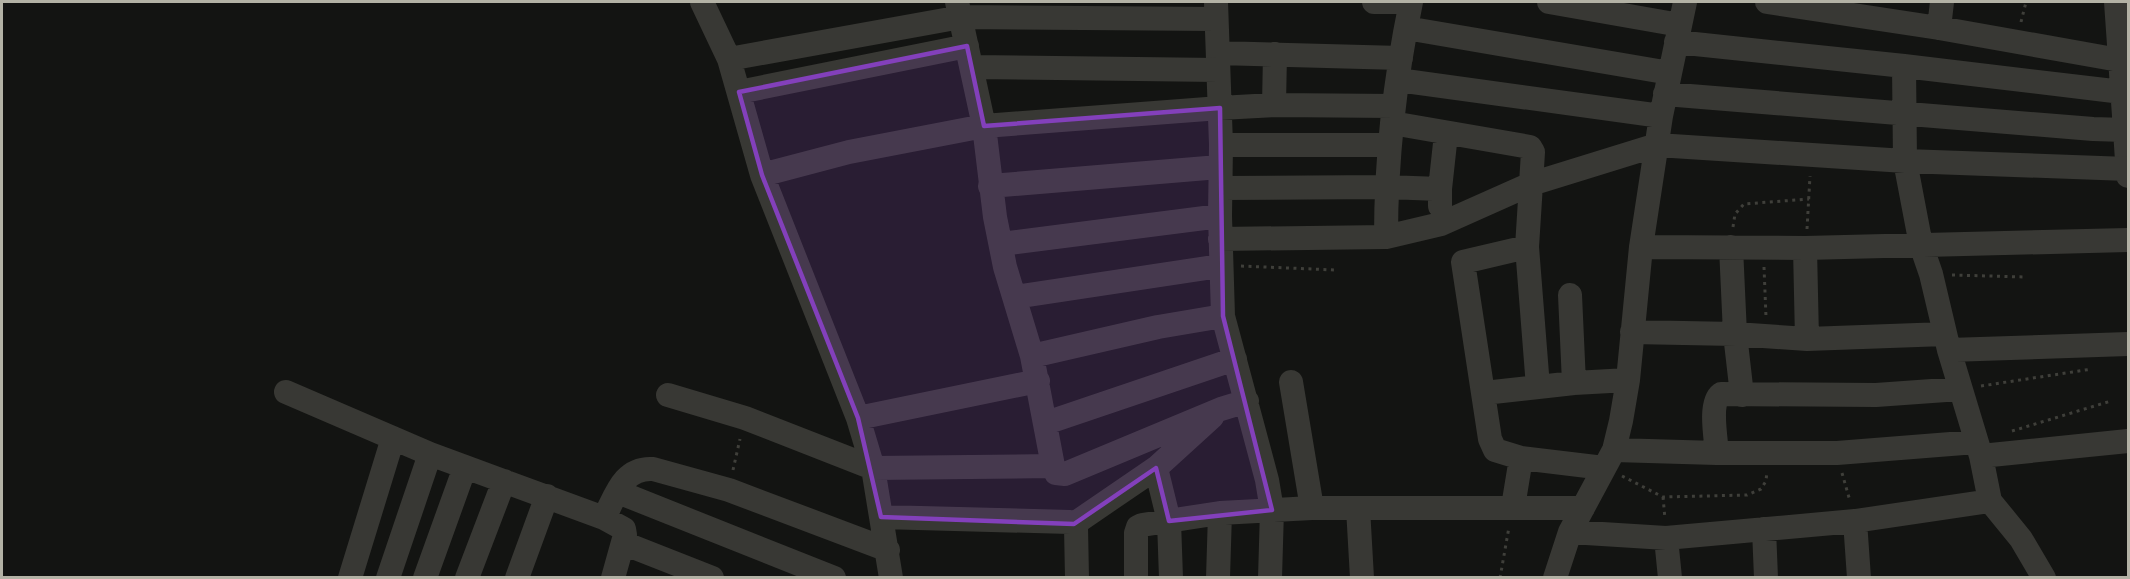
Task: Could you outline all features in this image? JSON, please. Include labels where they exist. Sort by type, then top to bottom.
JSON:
[{"type":"street","points":[[702,2],[729,59],[762,175],[858,418],[873,468],[891,578]]},
{"type":"street","points":[[1374,2],[1410,2],[1392,125],[1386,187],[1386,237]]},
{"type":"street","points":[[1549,2],[1678,34],[1905,66],[2122,92]]},
{"type":"street","points":[[1555,578],[1570,532],[1609,459],[1628,380],[1641,246],[1665,94],[1685,2]]},
{"type":"street","points":[[1767,2],[1939,28],[2119,60]]},
{"type":"street","points":[[1939,28],[1942,2]]},
{"type":"street","points":[[1001,244],[1220,228],[1386,237],[1441,224],[1531,184],[1657,145],[1811,156],[2128,173],[2116,2]]},
{"type":"street","points":[[729,59],[959,9],[1216,10],[1220,108],[1220,266],[1223,316],[1267,480],[1272,510],[1269,578]]},
{"type":"street","points":[[959,9],[984,126],[990,186],[1001,244],[1032,356],[1056,473],[1065,474],[1221,409],[1246,401]]},
{"type":"street","points":[[1406,28],[1665,94]]},
{"type":"street","points":[[740,92],[969,57],[1218,61],[1275,54],[1400,69],[1665,94],[2125,130]]},
{"type":"street","points":[[1274,105],[1275,54]]},
{"type":"street","points":[[1905,66],[1905,161],[1921,245],[1978,449],[1990,501],[2021,539],[2044,578]]},
{"type":"street","points":[[762,175],[849,152],[984,126],[1274,105],[1530,147],[1533,152],[1527,246],[1538,387]]},
{"type":"street","points":[[990,186],[1220,167],[1392,125]]},
{"type":"street","points":[[1441,224],[1440,189],[1446,134]]},
{"type":"street","points":[[1220,167],[1386,187],[1440,189]]},
{"type":"street","points":[[1641,246],[1806,248],[2128,240]]},
{"type":"street","points":[[1527,246],[1463,262],[1484,393],[1486,421],[1495,450],[1521,458],[1609,459],[1717,453],[1837,453],[1978,449],[2128,441]]},
{"type":"street","points":[[1731,248],[1735,334],[1742,394]]},
{"type":"street","points":[[1806,248],[1807,339]]},
{"type":"street","points":[[1014,297],[1220,266]]},
{"type":"street","points":[[1570,295],[1575,383]]},
{"type":"street","points":[[1032,356],[1158,327],[1223,316]]},
{"type":"street","points":[[1632,332],[1735,334],[1807,339],[2128,344]]},
{"type":"street","points":[[1046,423],[1235,360]]},
{"type":"street","points":[[1484,393],[1628,380]]},
{"type":"street","points":[[858,418],[1038,381]]},
{"type":"street","points":[[1291,382],[1312,508]]},
{"type":"street","points":[[1717,453],[1715,401],[1721,394],[1876,395],[1960,389]]},
{"type":"street","points":[[286,392],[430,454],[604,518],[624,529],[624,543],[613,578]]},
{"type":"street","points":[[668,395],[745,418],[873,468],[1053,466]]},
{"type":"street","points":[[1074,524],[1156,468],[1221,409]]},
{"type":"street","points":[[350,578],[393,438]]},
{"type":"street","points":[[388,578],[430,454]]},
{"type":"street","points":[[1512,507],[1521,458]]},
{"type":"street","points":[[425,578],[465,467]]},
{"type":"street","points":[[1156,468],[1169,521],[1171,578]]},
{"type":"street","points":[[604,518],[624,482],[633,472],[642,469],[653,470],[729,490],[888,550]]},
{"type":"street","points":[[467,578],[504,481]]},
{"type":"street","points":[[618,492],[834,578]]},
{"type":"street","points":[[517,578],[547,496]]},
{"type":"street","points":[[1570,532],[1666,538],[1855,521],[1990,501]]},
{"type":"street","points":[[1136,578],[1136,532],[1142,525],[1220,513],[1312,508],[1583,508]]},
{"type":"street","points":[[1358,508],[1362,578]]},
{"type":"street","points":[[1218,578],[1220,513]]},
{"type":"street","points":[[881,517],[1065,521],[1074,524]]},
{"type":"street","points":[[1855,521],[1859,578]]},
{"type":"street","points":[[1074,524],[1076,527],[1077,578]]},
{"type":"street","points":[[1764,529],[1766,578]]},
{"type":"street","points":[[1666,538],[1670,578]]},
{"type":"street","points":[[624,543],[712,578]]},
{"type":"path","points":[[1806,248],[1811,156]]},
{"type":"path","points":[[1731,248],[1735,214],[1744,204],[1809,199]]},
{"type":"path","points":[[1763,247],[1767,337]]},
{"type":"path","points":[[1220,266],[1335,270]]},
{"type":"path","points":[[1930,274],[2025,277]]},
{"type":"path","points":[[1960,389],[2092,369]]},
{"type":"path","points":[[2010,432],[2111,401]]},
{"type":"path","points":[[729,490],[745,418]]},
{"type":"path","points":[[1609,459],[1663,497],[1747,495],[1761,489],[1766,481],[1767,453]]},
{"type":"path","points":[[1837,453],[1855,521]]},
{"type":"path","points":[[1500,578],[1512,507]]},
{"type":"highlighted area","points":[[967,46],[984,126],[1220,108],[1223,316],[1272,510],[1169,521],[1156,468],[1074,524],[881,517],[858,418],[762,175],[739,92]]}]
